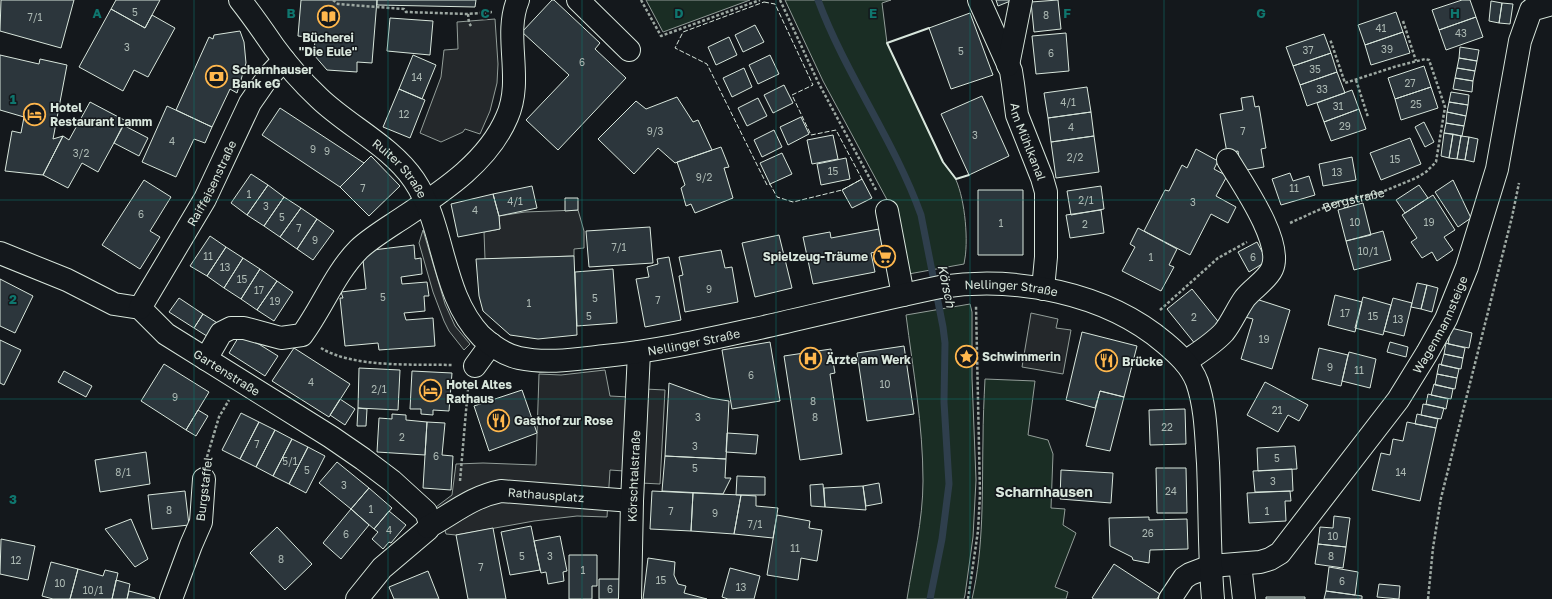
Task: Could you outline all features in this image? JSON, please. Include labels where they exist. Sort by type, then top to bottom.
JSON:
[{"type":"street","name":"Ruiter Straße","points":[[240,0],[284,60],[304,84],[325,104],[400,164],[414,180],[426,202],[447,270],[459,301],[472,324],[491,344],[507,354],[520,358]]},
{"type":"street","points":[[578,0],[628,50]]},
{"type":"street","name":"Am Mühlkanal","points":[[979,0],[1008,65],[1014,84],[1017,115],[1046,192],[1046,251],[1043,289]]},
{"type":"street","points":[[1008,65],[1021,0]]},
{"type":"street","name":"Wagenmannsteige","points":[[1211,566],[1265,561],[1280,553],[1398,400],[1434,342],[1456,296],[1467,267],[1497,169],[1521,36],[1531,10],[1552,4]]},
{"type":"street","points":[[206,359],[221,333],[231,328],[244,328],[281,338],[302,335],[339,276],[360,249],[458,179],[471,167],[491,144],[507,117],[513,95],[514,83],[513,38],[516,5]]},
{"type":"street","name":"Raiffeisenstraße","points":[[140,308],[205,199],[250,103],[268,77],[284,60]]},
{"type":"street","points":[[1185,362],[1222,333],[1245,299],[1270,272],[1274,263],[1274,253],[1268,233],[1255,205],[1228,160]]},
{"type":"street","points":[[887,211],[903,295]]},
{"type":"street","points":[[0,253],[66,280],[114,304],[140,308]]},
{"type":"street","name":"Nellinger Straße","points":[[520,358],[554,361],[639,352],[695,342],[940,287],[968,284],[1012,284],[1074,296],[1127,317],[1159,337],[1185,362],[1196,382],[1205,421],[1209,482],[1213,599]]},
{"type":"street","name":"Gartenstraße","points":[[140,308],[166,334],[240,382],[351,450],[392,481],[426,512],[429,518],[428,527]]},
{"type":"street","points":[[476,366],[491,344]]},
{"type":"street","name":"Körschtalstraße","points":[[630,599],[632,501],[639,352]]},
{"type":"street","name":"Burgstaffel","points":[[171,599],[201,522],[204,479]]},
{"type":"street","name":"Rathausplatz","points":[[357,599],[382,568],[424,533],[428,527],[442,520],[463,505],[480,497],[502,491],[632,501]]},
{"type":"street","points":[[1240,564],[1244,599]]},
{"type":"street","points":[[1170,599],[1184,578],[1211,566]]},
{"type":"path","points":[[333,0],[338,4],[404,9],[406,12],[468,14],[516,5]]},
{"type":"path","points":[[641,0],[661,36],[760,0]]},
{"type":"path","points":[[780,0],[822,89],[887,211]]},
{"type":"path","points":[[468,14],[469,23],[471,26]]},
{"type":"path","points":[[1330,39],[1344,83],[1416,62],[1403,21]]},
{"type":"path","name":"Bergstraße","points":[[1160,310],[1222,255],[1334,203],[1382,192],[1416,178],[1426,172],[1436,162],[1445,111],[1444,102],[1429,60],[1425,59],[1416,62]]},
{"type":"path","points":[[1356,80],[1368,117]]},
{"type":"path","points":[[1428,599],[1441,498],[1512,217],[1519,182]]},
{"type":"path","points":[[968,284],[976,307],[980,494],[978,531],[968,599]]},
{"type":"path","points":[[302,335],[334,354],[361,361],[476,366],[469,382],[467,396],[460,478],[463,505]]},
{"type":"path","name":"Burgstaffel","points":[[204,479],[207,458],[219,417],[240,382]]},
{"type":"green space","points":[[646,0],[750,0],[663,32]]},
{"type":"green space","points":[[785,0],[891,0],[882,3],[887,43],[943,162],[956,180],[962,198],[966,233],[964,264],[903,275],[899,222],[823,81]]},
{"type":"green space","points":[[970,304],[972,312],[972,378],[976,480],[973,537],[965,595],[964,599],[907,599],[920,526],[923,496],[923,460],[906,315]]},
{"type":"green space","points":[[985,379],[1035,381],[1028,435],[1048,440],[1053,454],[1051,508],[1065,509],[1063,525],[1076,533],[1055,587],[1068,592],[1066,599],[972,599],[979,560]]},
{"type":"shaded area","points":[[495,19],[498,64],[497,83],[490,111],[480,134],[465,129],[463,132],[441,142],[420,133],[441,77],[444,50],[458,49],[457,22]]},
{"type":"shaded area","points":[[578,210],[584,231],[584,248],[574,249],[574,256],[485,259],[484,232],[500,229],[499,216],[525,212]]},
{"type":"shaded area","points":[[423,230],[445,304],[455,326],[470,344],[464,350],[449,331],[433,292],[419,243]]},
{"type":"shaded area","points":[[1031,313],[1058,319],[1056,328],[1071,330],[1063,374],[1022,367]]},
{"type":"shaded area","points":[[605,370],[610,396],[629,397],[624,471],[610,470],[607,517],[577,516],[534,521],[456,535],[446,534],[441,516],[436,507],[452,495],[456,464],[483,463],[536,465],[539,374],[561,375]]},
{"type":"shaded area","points":[[645,389],[665,390],[660,484],[641,483]]},
{"type":"building","points":[[1,0],[74,0],[61,48],[0,31]]},
{"type":"building","points":[[116,0],[160,0],[145,28],[111,9]]},
{"type":"building","points":[[301,0],[377,0],[372,63],[357,62],[357,72],[327,70],[314,55],[315,38],[298,36]]},
{"type":"building","points":[[377,0],[476,0],[475,7],[377,5]]},
{"type":"building","points":[[552,0],[554,0],[600,43],[595,49],[626,78],[558,150],[526,120],[569,75],[522,32]]},
{"type":"building","points":[[996,0],[1013,0],[998,6]]},
{"type":"building","points":[[1058,0],[1061,29],[1034,32],[1031,2]]},
{"type":"building","points":[[1462,0],[1470,0],[1476,17],[1439,30],[1432,10]]},
{"type":"building","points":[[1491,1],[1502,3],[1499,23],[1489,21]]},
{"type":"building","points":[[1502,3],[1513,4],[1510,24],[1499,23]]},
{"type":"building","points":[[111,9],[145,28],[152,15],[175,28],[148,77],[134,70],[123,91],[79,67]]},
{"type":"building","points":[[1396,12],[1403,32],[1365,45],[1358,25]]},
{"type":"building","points":[[970,13],[993,75],[951,89],[929,28]]},
{"type":"building","points":[[1476,17],[1483,37],[1446,50],[1439,30]]},
{"type":"building","points":[[390,18],[433,21],[430,55],[387,51]]},
{"type":"building","points":[[755,25],[764,42],[743,52],[735,35]]},
{"type":"building","name":"Scharnhauser Bank eG","points":[[240,31],[244,42],[246,63],[237,93],[230,89],[212,127],[176,110],[209,37],[213,39],[214,35]]},
{"type":"building","points":[[1403,32],[1410,53],[1371,65],[1365,45]]},
{"type":"building","points":[[1066,33],[1069,71],[1036,74],[1032,36]]},
{"type":"building","points":[[1324,34],[1331,53],[1293,66],[1286,47]]},
{"type":"building","points":[[729,37],[737,55],[716,65],[708,47]]},
{"type":"building","points":[[1460,47],[1479,50],[1477,61],[1459,58]]},
{"type":"building","points":[[1331,53],[1337,72],[1300,85],[1293,66]]},
{"type":"building","name":"Hotel Restaurant Lamm","points":[[0,55],[39,64],[40,59],[67,65],[53,139],[63,136],[43,175],[5,171],[12,131],[21,133],[24,117],[0,110]]},
{"type":"building","points":[[413,55],[436,65],[422,99],[399,89]]},
{"type":"building","points":[[770,55],[779,74],[758,84],[749,65]]},
{"type":"building","points":[[1459,58],[1477,61],[1475,71],[1457,68]]},
{"type":"building","points":[[1424,66],[1431,87],[1395,99],[1388,78]]},
{"type":"building","points":[[744,68],[752,87],[732,97],[723,78]]},
{"type":"building","points":[[1457,68],[1475,71],[1473,81],[1455,78]]},
{"type":"building","points":[[1337,72],[1345,93],[1307,106],[1300,85]]},
{"type":"building","points":[[1455,78],[1473,81],[1472,92],[1453,89]]},
{"type":"building","points":[[784,85],[793,103],[773,113],[764,95]]},
{"type":"building","points":[[1087,87],[1091,112],[1048,118],[1044,93]]},
{"type":"building","points":[[1431,87],[1438,108],[1401,120],[1395,99]]},
{"type":"building","points":[[399,89],[425,100],[410,138],[383,127]]},
{"type":"building","points":[[1352,90],[1359,109],[1324,122],[1317,103]]},
{"type":"building","points":[[1451,92],[1469,95],[1468,105],[1449,102]]},
{"type":"building","points":[[982,96],[1009,156],[969,175],[941,114]]},
{"type":"building","points":[[1253,96],[1255,107],[1259,106],[1266,148],[1261,149],[1264,167],[1241,171],[1238,151],[1227,153],[1220,114],[1243,110],[1241,98]]},
{"type":"building","points":[[677,97],[693,122],[698,120],[712,150],[675,163],[658,148],[634,174],[598,139],[636,101],[646,109]]},
{"type":"building","points":[[758,98],[767,116],[747,126],[738,108]]},
{"type":"building","points":[[90,102],[126,121],[98,172],[82,163],[68,188],[43,175],[63,136],[69,140]]},
{"type":"building","points":[[1449,102],[1468,105],[1466,116],[1447,112]]},
{"type":"building","points":[[167,106],[212,127],[205,143],[194,139],[176,177],[142,162]]},
{"type":"building","points":[[280,108],[364,163],[340,187],[262,135]]},
{"type":"building","points":[[1359,109],[1366,129],[1331,141],[1324,122]]},
{"type":"building","points":[[1091,112],[1094,136],[1051,142],[1048,118]]},
{"type":"building","points":[[1447,112],[1466,116],[1464,126],[1446,123]]},
{"type":"building","points":[[801,117],[809,134],[788,145],[780,127]]},
{"type":"building","points":[[1424,122],[1434,142],[1425,147],[1415,127]]},
{"type":"building","points":[[1446,123],[1464,126],[1462,136],[1444,133]]},
{"type":"building","points":[[123,125],[148,138],[139,156],[114,143]]},
{"type":"building","points":[[774,130],[782,147],[762,157],[754,140]]},
{"type":"building","points":[[1444,133],[1453,134],[1449,158],[1441,156]]},
{"type":"building","points":[[1453,134],[1461,136],[1457,159],[1449,158]]},
{"type":"building","points":[[833,135],[838,159],[812,164],[807,140]]},
{"type":"building","points":[[1094,136],[1099,172],[1056,178],[1051,142]]},
{"type":"building","points":[[1461,136],[1469,137],[1465,160],[1457,159]]},
{"type":"building","points":[[1469,137],[1478,139],[1474,162],[1465,160]]},
{"type":"building","points":[[1410,138],[1421,164],[1381,180],[1370,153]]},
{"type":"building","points":[[721,147],[729,167],[724,168],[733,198],[695,213],[691,204],[686,206],[681,188],[685,185],[677,162]]},
{"type":"building","points":[[1196,149],[1218,161],[1214,169],[1227,176],[1216,196],[1236,207],[1228,223],[1211,214],[1190,255],[1144,231],[1165,190],[1169,191],[1182,165],[1187,168]]},
{"type":"building","points":[[782,153],[792,174],[770,184],[760,163]]},
{"type":"building","points":[[371,156],[400,186],[369,216],[340,187]]},
{"type":"building","points":[[1352,157],[1356,180],[1323,186],[1319,164]]},
{"type":"building","points":[[846,158],[850,179],[821,185],[817,164]]},
{"type":"building","points":[[1290,173],[1293,181],[1309,176],[1315,195],[1281,205],[1272,179]]},
{"type":"building","points":[[251,174],[268,185],[247,215],[231,203]]},
{"type":"building","points":[[862,179],[872,198],[852,208],[842,190]]},
{"type":"building","points":[[144,180],[171,197],[150,231],[160,237],[140,269],[102,245]]},
{"type":"building","points":[[1453,180],[1471,218],[1458,227],[1435,192]]},
{"type":"building","points":[[268,185],[284,197],[264,226],[247,215]]},
{"type":"building","points":[[1419,185],[1428,198],[1405,213],[1396,200]]},
{"type":"building","points":[[532,186],[537,208],[499,216],[493,194]]},
{"type":"building","points":[[1101,186],[1104,209],[1071,215],[1067,191]]},
{"type":"building","points":[[978,190],[1023,190],[1023,255],[978,255]]},
{"type":"building","points":[[493,194],[499,216],[500,229],[458,237],[451,204]]},
{"type":"building","points":[[1433,195],[1455,230],[1444,237],[1453,250],[1437,261],[1432,252],[1422,258],[1411,242],[1417,238],[1402,215]]},
{"type":"building","points":[[284,197],[301,208],[280,237],[264,226]]},
{"type":"building","points":[[565,198],[578,198],[578,210],[565,211]]},
{"type":"building","points":[[1363,203],[1371,235],[1346,241],[1338,210]]},
{"type":"building","points":[[301,208],[317,219],[297,249],[280,237]]},
{"type":"building","points":[[1101,210],[1104,233],[1070,238],[1066,215]]},
{"type":"building","points":[[317,219],[334,231],[313,260],[297,249]]},
{"type":"building","points":[[650,227],[653,263],[589,267],[586,231]]},
{"type":"building","points":[[1138,228],[1177,249],[1169,265],[1174,267],[1161,291],[1122,271],[1135,247],[1130,244]]},
{"type":"building","points":[[879,229],[883,250],[871,253],[875,272],[813,284],[803,237],[830,232],[831,238]]},
{"type":"building","points":[[1383,231],[1391,260],[1354,270],[1346,241]]},
{"type":"building","points":[[779,235],[792,288],[755,297],[742,243]]},
{"type":"building","points":[[210,236],[226,247],[207,276],[190,266]]},
{"type":"building","points":[[1257,242],[1267,261],[1249,272],[1238,252]]},
{"type":"building","points":[[414,245],[415,259],[421,258],[422,274],[401,277],[402,284],[427,282],[429,296],[424,296],[425,311],[404,313],[406,320],[433,318],[435,346],[379,350],[378,343],[345,346],[340,298],[343,298],[341,292],[366,289],[363,260],[373,250]]},
{"type":"building","points":[[226,247],[243,258],[224,288],[207,276]]},
{"type":"building","points":[[721,250],[725,268],[732,267],[738,302],[685,312],[679,276],[683,275],[679,257]]},
{"type":"building","points":[[574,256],[577,335],[538,339],[510,335],[483,311],[479,296],[476,259]]},
{"type":"building","points":[[669,257],[681,320],[645,327],[636,279],[649,277],[647,267],[658,264],[657,259]]},
{"type":"building","points":[[243,258],[260,269],[241,299],[224,288]]},
{"type":"building","points":[[260,269],[277,281],[257,310],[241,299]]},
{"type":"building","points":[[613,269],[617,323],[577,326],[575,272]]},
{"type":"building","points":[[0,279],[33,296],[15,333],[0,326]]},
{"type":"building","points":[[277,281],[293,292],[274,321],[257,310]]},
{"type":"building","points":[[1417,283],[1427,285],[1421,309],[1411,307]]},
{"type":"building","points":[[1427,285],[1438,288],[1432,312],[1421,309]]},
{"type":"building","points":[[1192,289],[1221,325],[1196,345],[1167,309]]},
{"type":"building","points":[[1335,295],[1362,302],[1355,332],[1328,325]]},
{"type":"building","points":[[1363,297],[1391,305],[1383,335],[1355,328]]},
{"type":"building","points":[[179,298],[203,314],[194,328],[169,312]]},
{"type":"building","points":[[1253,298],[1290,310],[1272,369],[1241,359],[1253,319],[1241,316]]},
{"type":"building","points":[[1393,298],[1412,303],[1404,336],[1384,331]]},
{"type":"building","points":[[203,314],[219,324],[210,338],[194,328]]},
{"type":"building","points":[[1451,328],[1472,333],[1469,348],[1448,344]]},
{"type":"building","points":[[1082,332],[1137,346],[1124,397],[1100,391],[1095,408],[1066,400]]},
{"type":"building","points":[[241,333],[278,356],[265,376],[229,353]]},
{"type":"building","points":[[0,340],[21,350],[4,385],[0,383]]},
{"type":"building","points":[[770,342],[780,401],[732,409],[722,350]]},
{"type":"building","points":[[1390,342],[1408,347],[1406,357],[1387,352]]},
{"type":"building","points":[[1446,343],[1465,348],[1463,358],[1444,354]]},
{"type":"building","points":[[904,346],[914,414],[867,421],[857,353]]},
{"type":"building","points":[[294,348],[350,384],[329,417],[272,381]]},
{"type":"building","points":[[1319,348],[1348,355],[1341,386],[1312,379]]},
{"type":"building","points":[[831,349],[835,373],[830,374],[842,454],[800,460],[784,356]]},
{"type":"building","points":[[1349,352],[1376,359],[1370,388],[1342,381]]},
{"type":"building","points":[[1444,354],[1463,358],[1461,369],[1441,365]]},
{"type":"building","points":[[164,364],[209,392],[186,430],[141,401]]},
{"type":"building","points":[[1439,364],[1459,369],[1457,378],[1437,374]]},
{"type":"building","points":[[359,368],[400,370],[398,410],[358,408]]},
{"type":"building","points":[[64,371],[92,386],[86,397],[58,382]]},
{"type":"building","name":"Hotel Altes Rathaus","points":[[412,371],[452,373],[449,411],[433,410],[433,415],[421,414],[421,409],[410,409]]},
{"type":"building","points":[[1437,374],[1457,378],[1455,389],[1435,385]]},
{"type":"building","points":[[1265,382],[1308,405],[1299,421],[1288,415],[1278,432],[1247,415]]},
{"type":"building","points":[[669,383],[710,398],[729,401],[726,459],[665,456]]},
{"type":"building","points":[[1434,384],[1453,389],[1451,399],[1431,395]]},
{"type":"building","points":[[522,390],[537,433],[489,451],[474,406]]},
{"type":"building","points":[[1100,391],[1124,397],[1110,451],[1086,446]]},
{"type":"building","points":[[1428,394],[1448,399],[1446,409],[1426,404]]},
{"type":"building","points":[[340,399],[355,409],[345,425],[330,415]]},
{"type":"building","points":[[1423,404],[1444,408],[1441,419],[1421,415]]},
{"type":"building","points":[[358,408],[367,409],[366,426],[357,426]]},
{"type":"building","points":[[1185,409],[1186,444],[1150,445],[1149,410]]},
{"type":"building","points":[[198,410],[208,416],[196,436],[186,430]]},
{"type":"building","points":[[241,413],[259,422],[240,459],[222,450]]},
{"type":"building","points":[[392,414],[406,415],[406,420],[427,422],[425,455],[377,452],[379,418],[392,419]]},
{"type":"building","points":[[1417,414],[1438,419],[1436,428],[1415,424]]},
{"type":"building","points":[[259,422],[275,430],[256,467],[240,459]]},
{"type":"building","points":[[427,422],[445,423],[442,455],[453,456],[451,490],[423,488]]},
{"type":"building","points":[[1407,422],[1436,428],[1420,501],[1372,490],[1381,453],[1390,455],[1393,439],[1403,441]]},
{"type":"building","points":[[275,430],[292,439],[273,476],[256,467]]},
{"type":"building","points":[[727,433],[758,435],[756,454],[726,452]]},
{"type":"building","points":[[292,439],[308,447],[289,484],[273,476]]},
{"type":"building","points":[[1295,446],[1297,469],[1258,471],[1257,448]]},
{"type":"building","points":[[308,447],[325,456],[306,493],[289,484]]},
{"type":"building","points":[[146,452],[150,484],[100,492],[95,460]]},
{"type":"building","points":[[665,456],[726,459],[725,478],[731,478],[723,494],[662,491]]},
{"type":"building","points":[[337,462],[369,488],[351,509],[319,483]]},
{"type":"building","points":[[1156,468],[1186,468],[1187,513],[1157,513]]},
{"type":"building","points":[[1292,469],[1293,491],[1255,492],[1253,471]]},
{"type":"building","points":[[1061,470],[1113,473],[1111,503],[1060,499]]},
{"type":"building","points":[[737,476],[765,477],[765,495],[736,495]]},
{"type":"building","points":[[879,483],[882,503],[866,506],[863,486]]},
{"type":"building","points":[[823,484],[825,507],[811,506],[810,485]]},
{"type":"building","points":[[863,486],[866,510],[825,507],[824,488]]},
{"type":"building","points":[[369,488],[392,508],[374,529],[351,509]]},
{"type":"building","points":[[185,491],[189,525],[152,529],[148,495]]},
{"type":"building","points":[[652,491],[693,493],[691,531],[650,529]]},
{"type":"building","points":[[1290,491],[1291,501],[1285,501],[1286,521],[1249,523],[1247,493]]},
{"type":"building","points":[[693,493],[741,495],[734,534],[691,531]]},
{"type":"building","points":[[741,495],[756,496],[756,506],[778,508],[773,538],[734,534]]},
{"type":"building","points":[[351,509],[369,525],[341,559],[323,543]]},
{"type":"building","points":[[389,511],[406,525],[391,543],[389,542],[383,549],[372,539],[378,532],[374,529]]},
{"type":"building","points":[[777,515],[810,521],[809,528],[822,530],[817,561],[801,558],[798,580],[767,575]]},
{"type":"building","points":[[1334,516],[1350,518],[1346,547],[1318,544],[1320,527],[1333,528]]},
{"type":"building","points":[[1149,517],[1149,520],[1187,519],[1188,549],[1150,550],[1149,563],[1133,560],[1132,557],[1110,546],[1109,518]]},
{"type":"building","points":[[131,519],[148,559],[135,567],[105,529]]},
{"type":"building","points":[[531,526],[540,570],[510,575],[501,532]]},
{"type":"building","points":[[277,527],[312,564],[285,590],[250,553]]},
{"type":"building","points":[[493,528],[506,599],[468,599],[456,535]]},
{"type":"building","points":[[560,536],[567,571],[563,572],[564,581],[548,584],[546,572],[541,573],[534,541]]},
{"type":"building","points":[[1,539],[35,546],[28,580],[0,574]]},
{"type":"building","points":[[1318,544],[1346,547],[1343,568],[1315,564]]},
{"type":"building","points":[[569,555],[597,555],[597,586],[592,586],[592,599],[569,599]]},
{"type":"building","points":[[648,558],[675,562],[674,575],[678,584],[686,586],[684,593],[707,599],[643,599]]},
{"type":"building","points":[[51,562],[78,569],[70,599],[53,599],[42,596]]},
{"type":"building","points":[[1114,564],[1160,594],[1157,599],[1092,598]]},
{"type":"building","points":[[1329,567],[1358,572],[1355,595],[1326,591]]},
{"type":"building","points":[[730,568],[760,576],[754,599],[728,599],[722,597]]},
{"type":"building","points":[[78,569],[103,576],[105,570],[118,573],[112,599],[70,599]]},
{"type":"building","points":[[428,571],[439,599],[394,599],[389,587]]},
{"type":"building","points":[[599,579],[621,579],[621,599],[599,599]]},
{"type":"building","points":[[116,580],[130,584],[127,599],[112,599]]},
{"type":"building","points":[[1379,584],[1400,586],[1399,599],[1377,597]]},
{"type":"building","points":[[129,591],[155,598],[155,599],[127,599]]},
{"type":"building","points":[[1326,591],[1362,596],[1362,599],[1324,599]]},
{"type":"building","points":[[1266,597],[1305,597],[1305,599],[1266,599]]},
{"type":"waterway","name":"Körsch","points":[[818,0],[829,28],[897,160],[921,215],[943,327],[945,343],[944,402],[949,484],[942,539],[930,599]]},
{"type":"fence","points":[[764,2],[775,4],[813,85],[792,95],[811,135],[836,130],[862,179],[842,190],[793,202],[777,197],[770,184],[767,185],[707,64],[675,48],[683,32],[764,2]]},
{"type":"wall","points":[[929,28],[887,43],[943,162],[956,179],[969,175]]},
{"type":"place","name":"Bücherei \"Die Eule\"","points":[[328,16]]},
{"type":"place","name":"Scharnhauser Bank eG","points":[[217,76]]},
{"type":"place","name":"Hotel Restaurant Lamm","points":[[35,114]]},
{"type":"place","name":"Spielzeug-Träume","points":[[884,256]]},
{"type":"place","name":"Schwimmerin","points":[[966,356]]},
{"type":"place","name":"Ärzte am Werk","points":[[811,359]]},
{"type":"place","name":"Brücke","points":[[1106,361]]},
{"type":"place","name":"Hotel Altes Rathaus","points":[[431,391]]},
{"type":"place","name":"Gasthof zur Rose","points":[[498,420]]},
{"type":"district","name":"Scharnhausen","points":[[1044,491]]}]
